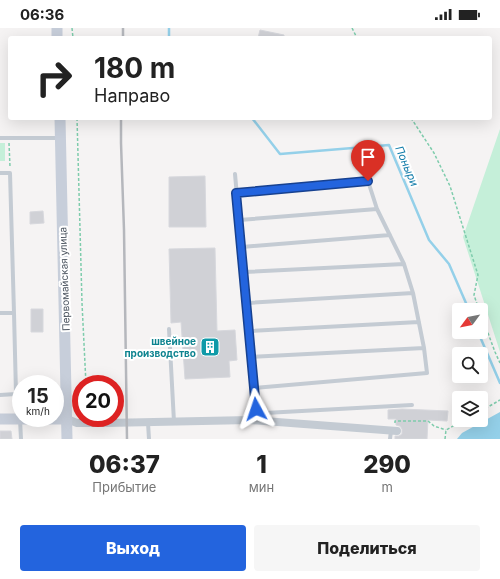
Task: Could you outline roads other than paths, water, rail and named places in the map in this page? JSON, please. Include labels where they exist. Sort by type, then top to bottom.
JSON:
[{"type":"street","name":"Первомайская улица","points":[[60,120],[68,419],[67,439]]},
{"type":"street","points":[[0,419],[12,419]]},
{"type":"street","points":[[64,419],[77,423],[148,423],[244,420],[393,433]]},
{"type":"lane","points":[[0,138],[60,138]]},
{"type":"lane","points":[[0,173],[10,173],[16,394],[0,395]]},
{"type":"lane","points":[[235,174],[256,409]]},
{"type":"lane","points":[[236,193],[368,181],[377,209],[404,264],[413,293],[424,348],[427,373],[254,388]]},
{"type":"lane","points":[[239,220],[377,209]]},
{"type":"lane","points":[[242,247],[390,235]]},
{"type":"lane","points":[[244,272],[404,264]]},
{"type":"lane","points":[[247,303],[413,293]]},
{"type":"lane","points":[[0,313],[14,313]]},
{"type":"lane","points":[[249,331],[419,322]]},
{"type":"lane","points":[[169,329],[174,422]]},
{"type":"lane","points":[[252,357],[424,348]]},
{"type":"lane","points":[[256,409],[265,413],[412,405]]},
{"type":"lane","points":[[244,420],[256,409]]},
{"type":"lane","points":[[148,423],[149,439]]},
{"type":"lane","points":[[20,427],[21,439]]},
{"type":"water","points":[[500,412],[500,439],[457,439],[462,433],[473,427],[488,427],[488,419]]},
{"type":"waterway","name":"Поныри","points":[[169,28],[169,36]]},
{"type":"waterway","name":"Поныри","points":[[254,120],[280,154],[389,145],[429,240],[449,264],[466,303]]},
{"type":"waterway","name":"Поныри","points":[[481,339],[500,383]]},
{"type":"railway","points":[[123,28],[123,36]]},
{"type":"railway","points":[[121,120],[127,439]]},
{"type":"place","name":"швейное производство","points":[[210,347]]}]
